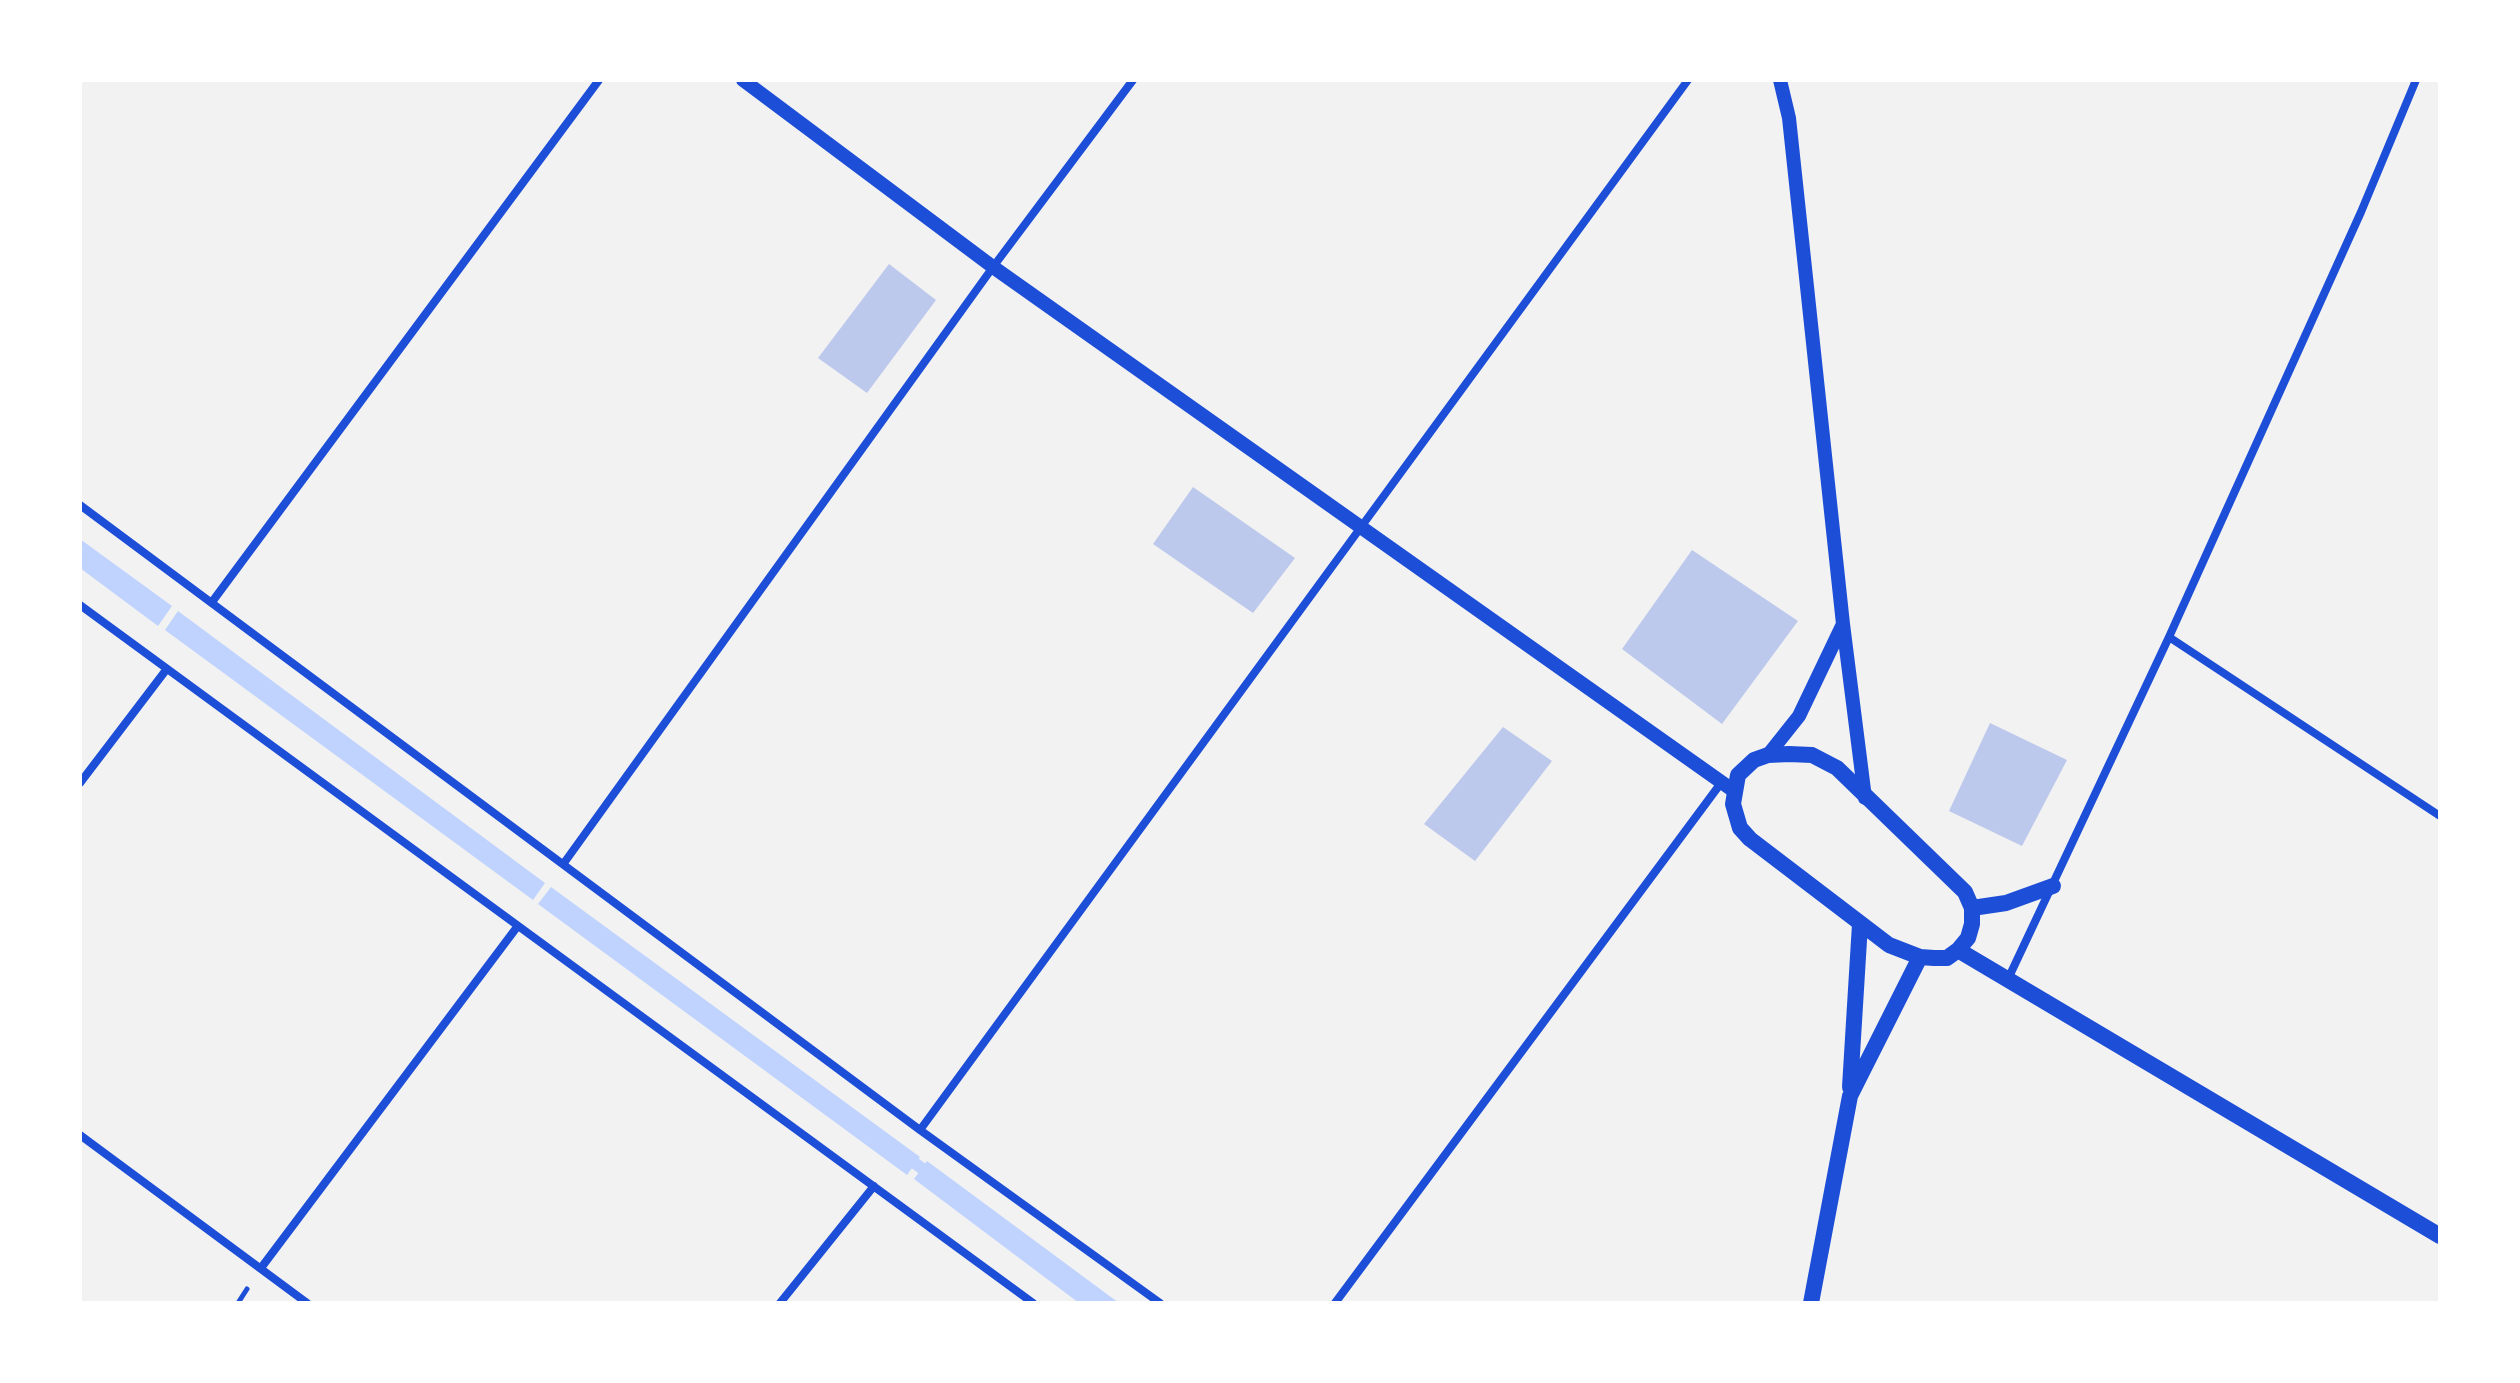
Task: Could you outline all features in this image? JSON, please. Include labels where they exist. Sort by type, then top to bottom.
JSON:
[{"type":"main road","points":[[1768,755],[1812,755],[1837,768],[1953,879],[1965,892],[1972,908],[1971,931],[1958,950],[1947,958],[1920,957],[1889,945],[1750,839],[1735,819],[1728,787],[1747,766],[1768,755]]},
{"type":"main road","points":[[1972,908],[2006,903],[2053,886]]},
{"type":"main road","points":[[1811,1303],[1850,1096],[1860,924]]},
{"type":"main road","points":[[1958,950],[2440,1236]]},
{"type":"main road","points":[[1850,1096],[1920,957]]},
{"type":"street","points":[[212,602],[599,80]]},
{"type":"street","points":[[743,80],[993,267],[1728,787],[1335,1303]]},
{"type":"street","points":[[564,863],[993,267],[1133,80]]},
{"type":"street","points":[[920,1130],[1688,80]]},
{"type":"street","points":[[1780,80],[1789,118],[1843,624],[1865,798]]},
{"type":"street","points":[[2008,979],[2169,637],[2361,212],[2416,80]]},
{"type":"street","points":[[80,505],[920,1130],[1160,1303]]},
{"type":"street","points":[[80,605],[1033,1303]]},
{"type":"street","points":[[1768,755],[1799,716],[1843,624]]},
{"type":"street","points":[[2169,637],[2440,816]]},
{"type":"street","points":[[80,783],[166,670]]},
{"type":"street","points":[[261,1268],[517,927]]},
{"type":"street","points":[[80,1135],[307,1303]]},
{"type":"street","points":[[780,1303],[874,1186]]},
{"type":"water","points":[[80,539],[172,606],[158,626],[80,568]]},
{"type":"water","points":[[178,611],[545,883],[533,900],[165,630]]},
{"type":"water","points":[[551,887],[920,1157],[907,1175],[538,904]]},
{"type":"water","points":[[927,1161],[1119,1303],[1079,1303],[914,1179]]},
{"type":"building","points":[[889,264],[936,300],[867,393],[818,358]]},
{"type":"building","points":[[1193,487],[1295,558],[1253,613],[1153,544]]},
{"type":"building","points":[[1692,550],[1798,621],[1722,724],[1622,649]]},
{"type":"building","points":[[1990,723],[2067,760],[2022,846],[1949,811]]},
{"type":"building","points":[[1503,727],[1552,761],[1475,861],[1424,824]]},
{"type":"waterway","points":[[901,1153],[935,1178]]}]
